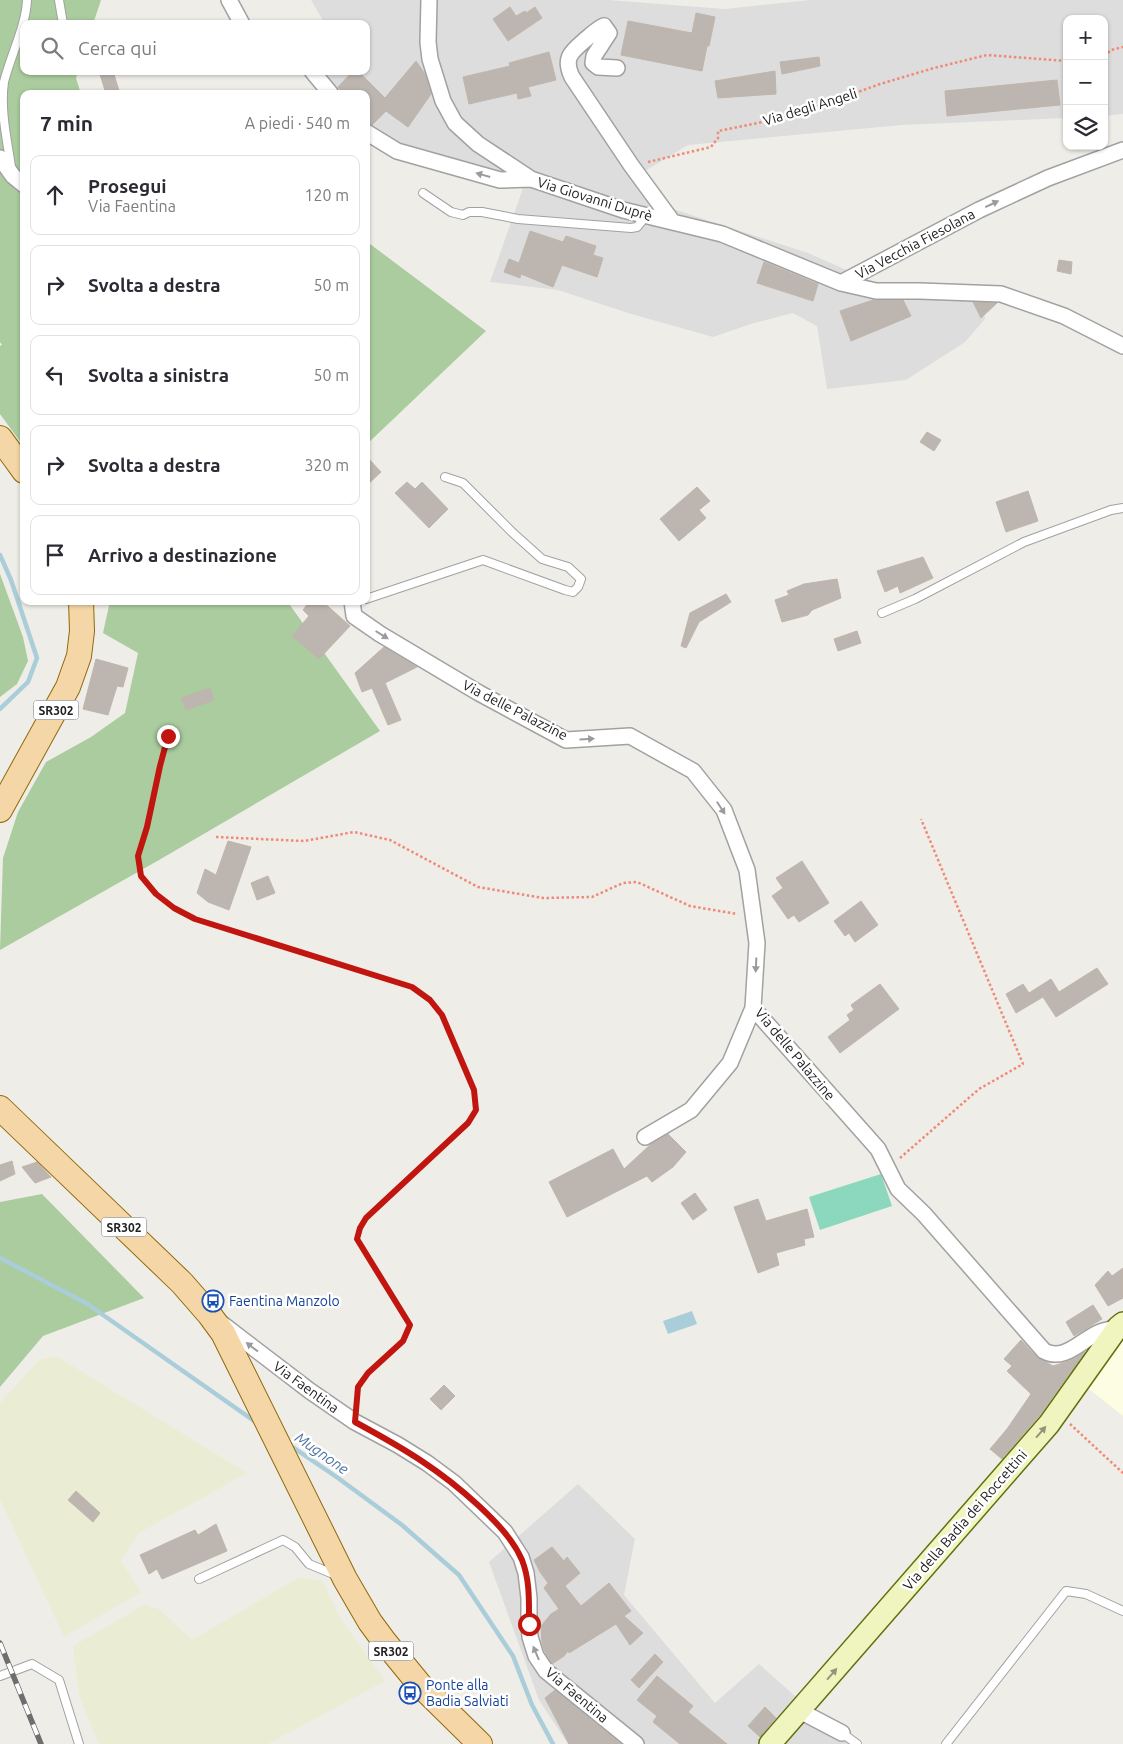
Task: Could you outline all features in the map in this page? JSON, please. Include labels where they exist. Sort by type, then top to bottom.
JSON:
[{"type":"main road","points":[[0,438],[20,466]]},
{"type":"main road","name":"SR302","points":[[0,810],[68,687],[79,656],[82,631],[81,605]]},
{"type":"main road","name":"Via Faentina","points":[[0,1108],[182,1283],[223,1333],[345,1579]]},
{"type":"main road","name":"SR302","points":[[345,1579],[370,1622],[401,1663],[420,1685],[480,1744]]},
{"type":"street","points":[[229,0],[240,20]]},
{"type":"street","name":"Via Giovanni Duprè","points":[[429,0],[428,42],[430,59],[442,101],[456,123],[478,144],[531,179],[623,210],[722,234],[841,283]]},
{"type":"street","points":[[617,68],[598,68],[594,63],[594,56],[609,33],[604,26],[599,28],[572,51],[568,59],[568,70],[572,77],[672,222]]},
{"type":"street","points":[[315,75],[328,90]]},
{"type":"street","points":[[370,134],[397,151],[491,178],[500,180],[531,179]]},
{"type":"street","name":"Via Vecchia Fiesolana","points":[[841,283],[979,210],[1048,178],[1123,150]]},
{"type":"street","points":[[0,158],[18,181]]},
{"type":"street","name":"Via Vecchia Fiesolana","points":[[841,283],[876,291],[1001,294],[1064,316],[1123,346]]},
{"type":"street","name":"Via delle Palazzine","points":[[356,605],[354,616],[380,634],[479,693],[566,740],[630,736],[693,771],[724,810],[746,870],[757,943],[753,1008],[878,1150],[898,1189],[924,1214],[1044,1352],[1051,1355],[1062,1354],[1099,1333],[1120,1325]]},
{"type":"street","points":[[645,1137],[691,1110],[730,1063],[753,1008]]},
{"type":"street","name":"Via Faentina","points":[[209,1314],[310,1392],[355,1422],[427,1463],[454,1483],[505,1532],[521,1558],[526,1573],[530,1631],[536,1656],[546,1671],[636,1744]]},
{"type":"street","name":"Via della Badia dei Roccettini","points":[[770,1744],[1049,1424],[1120,1325]]},
{"type":"street","points":[[800,1711],[842,1733]]},
{"type":"lane","points":[[22,20],[27,0]]},
{"type":"lane","points":[[59,0],[62,20]]},
{"type":"lane","points":[[18,181],[1,108],[4,83],[20,28]]},
{"type":"lane","points":[[422,193],[451,212],[463,215],[469,212],[482,212],[518,219],[630,228],[638,227],[646,216]]},
{"type":"lane","points":[[370,597],[483,560],[565,590],[573,592],[578,587],[581,579],[576,573],[568,567],[542,559],[512,533],[463,483],[445,477]]},
{"type":"lane","points":[[882,613],[915,599],[1024,542],[1111,510],[1123,508]]},
{"type":"lane","points":[[198,1579],[283,1540],[295,1547],[308,1564],[345,1579]]},
{"type":"lane","points":[[946,1744],[1066,1591],[1086,1594],[1123,1611]]},
{"type":"lane","points":[[0,1676],[32,1664],[59,1680],[79,1744]]},
{"type":"lane","points":[[842,1733],[856,1744]]},
{"type":"path","points":[[1108,53],[1123,47]]},
{"type":"path","name":"Via degli Angeli","points":[[631,165],[711,147],[718,138],[718,131],[773,120],[880,84],[969,59],[987,55],[1063,61]]},
{"type":"path","points":[[168,736],[147,827],[138,856],[141,876],[156,894],[174,908],[195,919],[412,987],[430,1000],[442,1015],[474,1090],[476,1110],[468,1123],[366,1218],[360,1228],[357,1239],[410,1325],[403,1341],[368,1373],[358,1387],[355,1422]]},
{"type":"path","points":[[888,1169],[979,1089],[1023,1064],[921,820]]},
{"type":"path","points":[[216,837],[304,841],[354,832],[390,840],[478,887],[543,898],[592,896],[623,883],[637,882],[690,906],[753,917]]},
{"type":"shaded area","points":[[311,0],[608,0],[725,9],[810,0],[1123,0],[1123,114],[1108,116],[1108,15],[1063,15],[1063,118],[902,125],[688,145],[645,171],[651,186],[673,209],[808,253],[883,286],[979,284],[985,319],[965,342],[906,380],[827,389],[817,326],[793,313],[754,323],[713,337],[628,313],[558,290],[490,282],[523,188],[476,166],[395,148],[370,129],[370,90],[330,90],[325,80],[327,75],[370,75],[370,20],[323,20]]},
{"type":"shaded area","points":[[1123,1341],[1123,1416],[1086,1387]]},
{"type":"shaded area","points":[[56,1356],[247,1473],[139,1533],[121,1561],[141,1592],[64,1637],[0,1499],[0,1403],[39,1360]]},
{"type":"shaded area","points":[[578,1484],[635,1539],[624,1595],[715,1703],[759,1664],[849,1744],[568,1744],[539,1700],[489,1562]]},
{"type":"shaded area","points":[[298,1578],[322,1581],[341,1619],[385,1681],[268,1744],[99,1744],[79,1695],[73,1646],[144,1605],[159,1609],[192,1640]]},
{"type":"green space","points":[[0,0],[101,0],[94,20],[20,20],[20,75],[77,75],[80,90],[20,90],[20,442],[0,414],[0,346],[2,345],[0,342]]},
{"type":"green space","points":[[370,244],[486,331],[370,441]]},
{"type":"green space","points":[[0,574],[23,637],[28,661],[17,684],[0,697]]},
{"type":"green space","points":[[109,605],[290,605],[380,731],[0,950],[3,858],[18,812],[46,762],[91,737],[125,713],[138,653],[103,633]]},
{"type":"green space","points":[[881,1174],[892,1206],[820,1230],[809,1197]]},
{"type":"green space","points":[[42,1194],[144,1298],[43,1336],[0,1387],[0,1202]]},
{"type":"water","points":[[692,1311],[697,1324],[668,1334],[663,1321]]},
{"type":"building","points":[[510,7],[516,16],[525,11],[526,13],[535,7],[542,18],[508,41],[493,19]]},
{"type":"building","points":[[696,13],[715,17],[702,71],[621,55],[628,21],[692,33]]},
{"type":"building","points":[[549,52],[556,80],[528,87],[531,96],[518,99],[517,93],[469,104],[463,77],[510,66],[509,63]]},
{"type":"building","points":[[819,57],[820,66],[782,74],[780,62]]},
{"type":"building","points":[[416,61],[425,74],[431,94],[408,127],[386,111],[372,125],[370,124],[370,90],[341,90],[338,87],[349,75],[362,75],[385,98]]},
{"type":"building","points":[[775,71],[776,94],[718,98],[715,81]]},
{"type":"building","points":[[100,75],[114,75],[119,90],[105,90]]},
{"type":"building","points":[[1057,80],[1060,105],[947,116],[945,91]]},
{"type":"building","points":[[530,231],[563,242],[566,236],[596,246],[593,255],[603,258],[597,277],[562,265],[553,287],[521,274],[520,278],[504,272],[509,259],[519,263]]},
{"type":"building","points":[[1059,260],[1072,262],[1071,274],[1057,271]]},
{"type":"building","points":[[764,262],[818,284],[813,301],[757,283]]},
{"type":"building","points":[[873,300],[903,300],[911,316],[851,341],[840,311]]},
{"type":"building","points":[[973,302],[997,303],[981,318]]},
{"type":"building","points":[[927,432],[941,440],[934,451],[920,442]]},
{"type":"building","points":[[370,460],[381,472],[370,482]]},
{"type":"building","points":[[407,482],[415,489],[422,482],[448,509],[429,528],[395,493]]},
{"type":"building","points":[[697,487],[710,501],[699,510],[706,518],[679,541],[660,519]]},
{"type":"building","points":[[1028,491],[1038,521],[1006,532],[996,502]]},
{"type":"building","points":[[923,557],[933,578],[900,593],[898,586],[885,592],[877,571]]},
{"type":"building","points":[[837,579],[841,598],[812,610],[808,615],[782,622],[775,600],[789,595],[787,591],[804,584]]},
{"type":"building","points":[[726,594],[731,602],[699,622],[686,648],[681,646],[690,613]]},
{"type":"building","points":[[307,605],[326,605],[350,626],[319,659],[292,636],[309,616],[303,610]]},
{"type":"building","points":[[857,631],[861,643],[838,651],[834,639]]},
{"type":"building","points":[[384,647],[417,667],[385,683],[401,720],[388,725],[372,688],[362,692],[355,673]]},
{"type":"building","points":[[96,659],[128,668],[123,687],[117,686],[108,715],[83,709]]},
{"type":"building","points":[[210,688],[214,700],[186,710],[181,698]]},
{"type":"building","points":[[228,841],[251,847],[229,910],[208,902],[197,893],[205,869],[216,875]]},
{"type":"building","points":[[802,861],[829,903],[799,922],[794,915],[788,919],[772,896],[783,888],[776,878]]},
{"type":"building","points":[[268,876],[275,893],[257,900],[251,883]]},
{"type":"building","points":[[861,901],[878,925],[855,942],[849,933],[845,936],[834,921]]},
{"type":"building","points":[[1097,968],[1108,984],[1056,1017],[1043,997],[1016,1013],[1006,994],[1023,984],[1029,993],[1051,979],[1059,992]]},
{"type":"building","points":[[880,984],[899,1009],[840,1053],[828,1037],[850,1020],[847,1015],[854,1010],[851,1005]]},
{"type":"building","points":[[668,1134],[686,1152],[673,1167],[652,1182],[647,1176],[567,1217],[549,1182],[613,1149],[624,1169],[651,1144]]},
{"type":"building","points":[[12,1161],[15,1174],[0,1181],[0,1165]]},
{"type":"building","points":[[37,1162],[51,1177],[35,1183],[22,1167]]},
{"type":"building","points":[[695,1193],[707,1210],[693,1220],[681,1203]]},
{"type":"building","points":[[758,1199],[766,1221],[807,1209],[814,1237],[804,1239],[805,1245],[776,1253],[779,1265],[758,1273],[734,1207]]},
{"type":"building","points":[[1123,1268],[1123,1298],[1108,1306],[1095,1285],[1108,1271],[1112,1276]]},
{"type":"building","points":[[1093,1305],[1102,1319],[1074,1336],[1066,1322]]},
{"type":"building","points":[[1021,1340],[1037,1357],[1053,1366],[1069,1361],[1085,1352],[1039,1416],[1002,1459],[990,1449],[1007,1429],[1031,1394],[1007,1371],[1012,1366],[1004,1359]]},
{"type":"building","points":[[444,1385],[455,1396],[441,1410],[430,1399]]},
{"type":"building","points":[[76,1491],[100,1513],[93,1522],[68,1500]]},
{"type":"building","points":[[216,1524],[227,1551],[162,1579],[157,1569],[149,1574],[140,1555],[195,1530],[198,1535]]},
{"type":"building","points":[[552,1547],[564,1561],[567,1557],[580,1573],[565,1586],[581,1606],[609,1583],[631,1611],[624,1616],[643,1633],[630,1645],[616,1624],[569,1653],[568,1651],[552,1664],[542,1643],[541,1626],[551,1614],[559,1609],[544,1588],[548,1583],[534,1560]]},
{"type":"building","points":[[655,1654],[663,1662],[639,1688],[631,1680]]},
{"type":"building","points":[[657,1676],[693,1706],[688,1712],[727,1744],[680,1744],[653,1722],[657,1716],[637,1700]]},
{"type":"building","points":[[555,1690],[621,1744],[569,1744],[545,1698]]},
{"type":"building","points":[[765,1707],[776,1718],[760,1737],[748,1726]]},
{"type":"waterway","name":"Mugnone","points":[[0,555],[11,580],[37,658],[28,682],[0,709]]},
{"type":"waterway","name":"Mugnone","points":[[0,1258],[86,1303],[257,1423]]},
{"type":"waterway","name":"Mugnone","points":[[288,1444],[402,1525],[459,1575],[513,1656],[532,1705],[553,1744]]},
{"type":"railway","points":[[0,1643],[41,1744]]},
{"type":"place","name":"Faentina Manzolo","points":[[213,1301]]},
{"type":"place","name":"Ponte alla Badia Salviati","points":[[410,1693]]},
{"type":"route","points":[[168,736],[147,827],[138,856],[141,876],[156,894],[174,908],[195,919],[412,987],[430,1000],[442,1015],[474,1090],[476,1110],[468,1123],[366,1218],[360,1228],[357,1239],[410,1325],[403,1341],[368,1373],[358,1387],[355,1422],[427,1463],[454,1483],[505,1532],[521,1558],[526,1573],[529,1598],[529,1624]]}]
